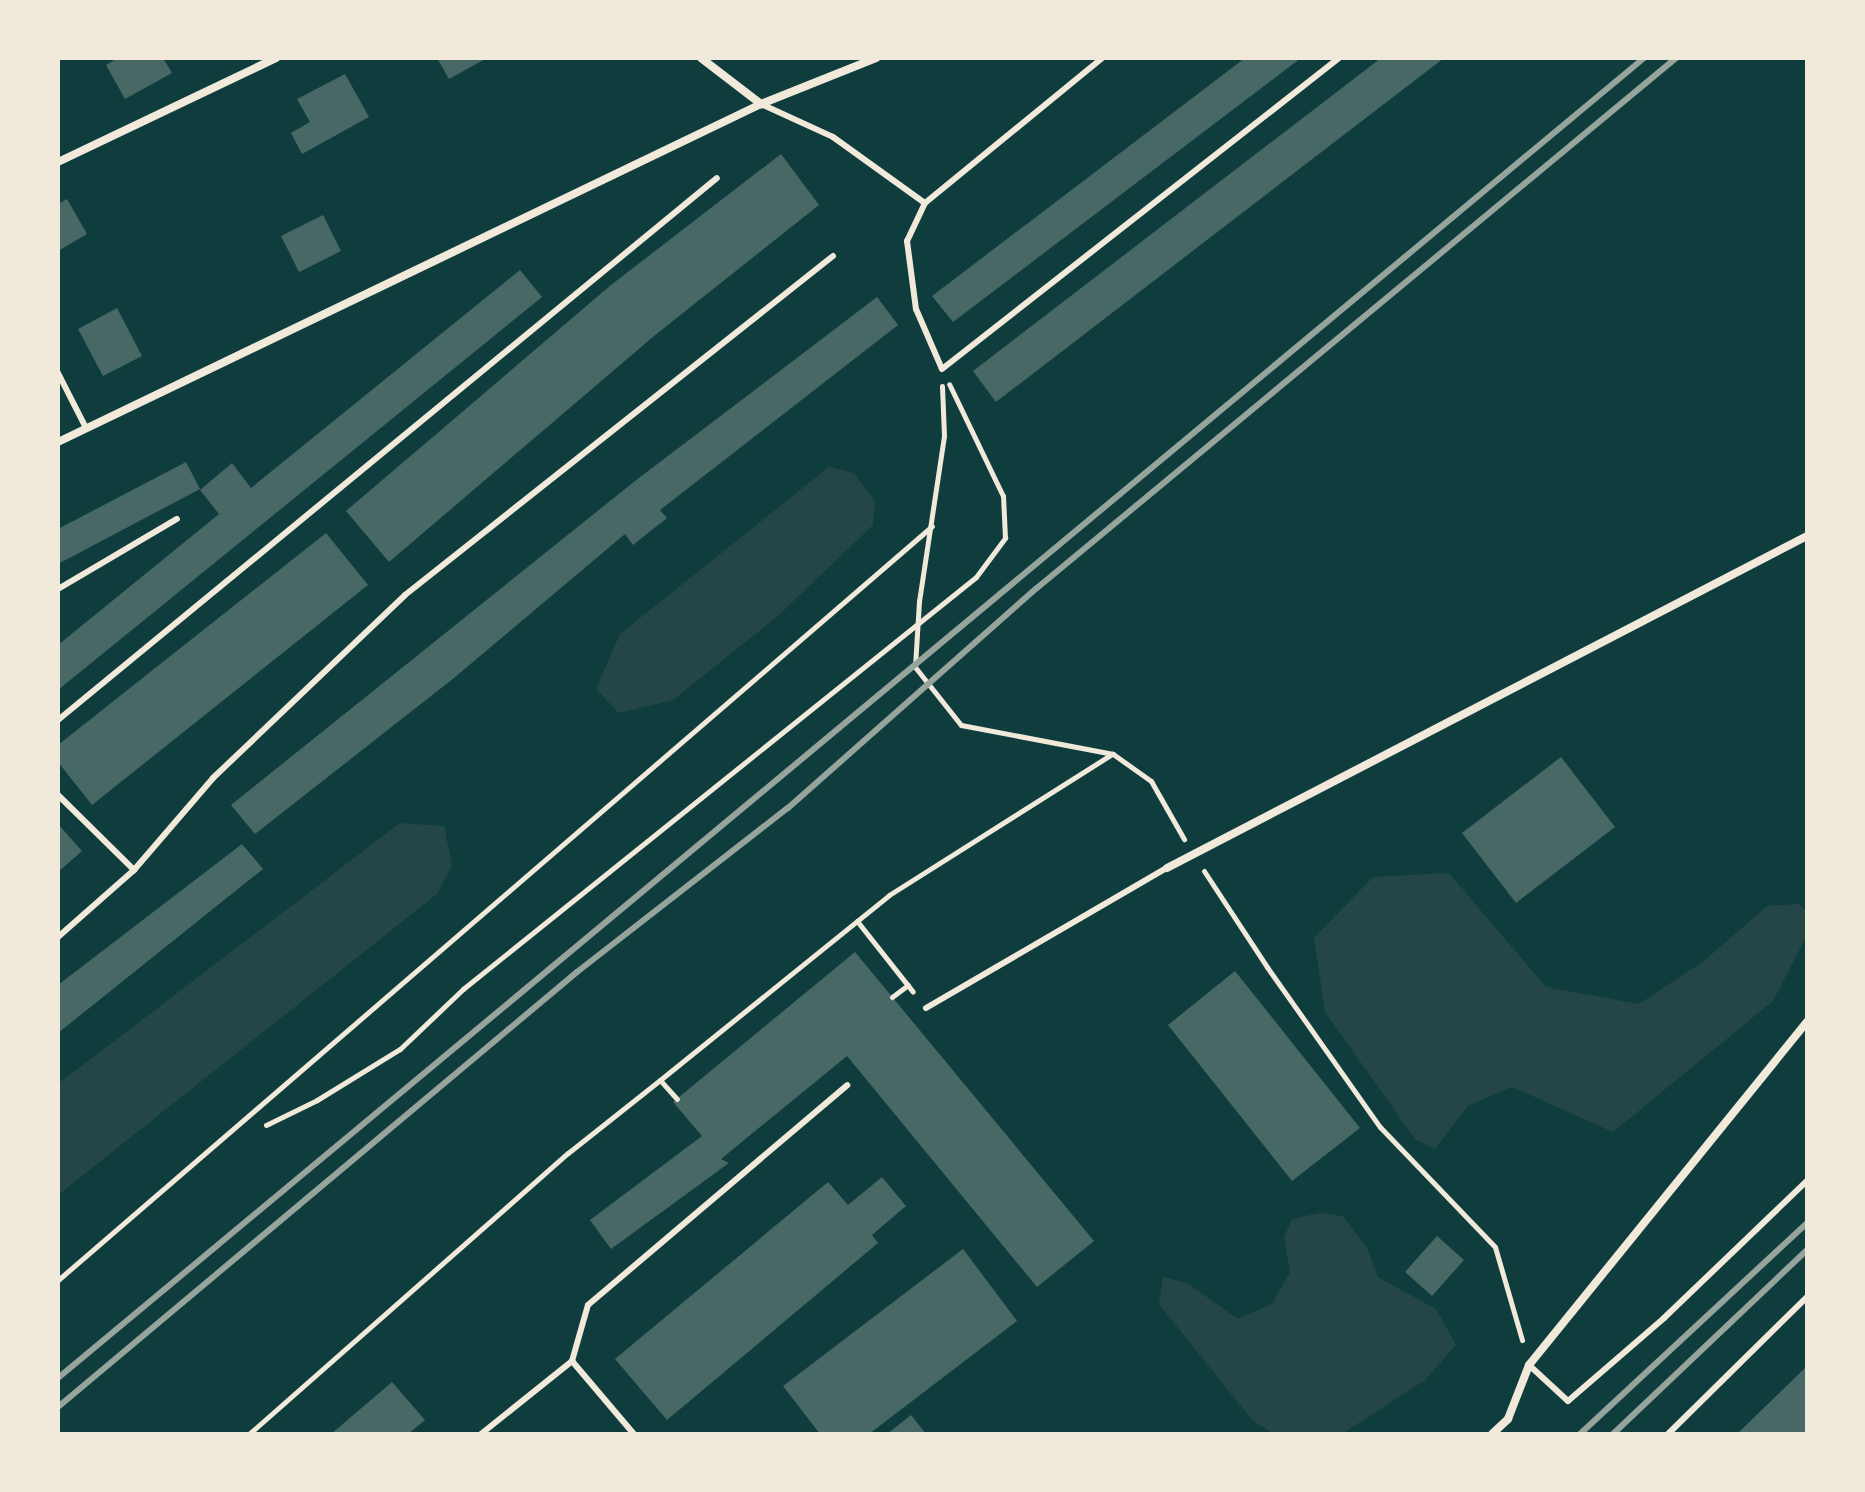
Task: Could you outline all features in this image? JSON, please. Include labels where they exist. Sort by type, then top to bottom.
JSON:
[{"type":"street","points":[[58,162],[276,58]]},
{"type":"street","points":[[701,58],[761,104]]},
{"type":"street","points":[[58,442],[761,104],[876,58]]},
{"type":"street","points":[[1167,868],[1807,536]]},
{"type":"street","points":[[1492,1434],[1508,1419],[1529,1365],[1807,1022]]},
{"type":"lane","points":[[1102,58],[925,203],[907,241],[916,309],[942,369],[1339,58]]},
{"type":"lane","points":[[761,104],[833,137],[925,203]]},
{"type":"lane","points":[[58,720],[717,178]]},
{"type":"lane","points":[[58,937],[134,870],[213,778],[405,595],[833,256]]},
{"type":"lane","points":[[58,373],[86,428]]},
{"type":"lane","points":[[58,589],[177,519]]},
{"type":"lane","points":[[58,795],[134,870]]},
{"type":"lane","points":[[926,1008],[1167,868]]},
{"type":"lane","points":[[481,1434],[572,1361],[588,1305],[847,1085]]},
{"type":"lane","points":[[1529,1365],[1568,1401],[1664,1318],[1807,1181]]},
{"type":"lane","points":[[1668,1434],[1807,1297]]},
{"type":"lane","points":[[572,1361],[634,1434]]},
{"type":"path","points":[[942,369],[944,436],[917,625],[915,667],[961,725],[1113,754],[1151,781],[1194,856],[1267,967],[1380,1127],[1495,1247],[1529,1365]]},
{"type":"path","points":[[266,1125],[317,1100],[400,1049],[463,989],[976,577],[1005,538],[1003,496],[942,369]]},
{"type":"path","points":[[58,1280],[933,525]]},
{"type":"path","points":[[249,1434],[568,1153],[889,895],[1113,754]]},
{"type":"path","points":[[857,921],[926,1008]]},
{"type":"path","points":[[892,997],[908,985]]},
{"type":"path","points":[[660,1080],[677,1099]]},
{"type":"shaded area","points":[[829,467],[854,473],[875,502],[873,525],[779,615],[673,700],[619,713],[596,689],[620,634]]},
{"type":"shaded area","points":[[400,823],[444,826],[452,865],[437,894],[58,1195],[58,1084]]},
{"type":"shaded area","points":[[1449,873],[1546,987],[1639,1004],[1704,961],[1767,906],[1799,904],[1807,912],[1807,935],[1773,1001],[1613,1132],[1512,1087],[1468,1106],[1435,1149],[1415,1139],[1325,1012],[1314,938],[1373,877]]},
{"type":"shaded area","points":[[1320,1213],[1343,1216],[1367,1248],[1378,1277],[1436,1309],[1456,1345],[1425,1380],[1342,1434],[1274,1434],[1252,1420],[1159,1304],[1163,1277],[1187,1283],[1238,1319],[1272,1304],[1290,1272],[1284,1237],[1292,1219]]},
{"type":"building","points":[[118,58],[163,58],[172,73],[125,99],[106,65]]},
{"type":"building","points":[[437,58],[487,58],[449,79]]},
{"type":"building","points":[[1245,58],[1301,58],[953,322],[932,296]]},
{"type":"building","points":[[1381,58],[1444,58],[996,402],[973,371]]},
{"type":"building","points":[[345,74],[369,117],[302,154],[291,133],[310,122],[297,99]]},
{"type":"building","points":[[781,154],[819,205],[654,336],[389,562],[346,511],[611,285]]},
{"type":"building","points":[[67,199],[87,234],[58,251],[58,204]]},
{"type":"building","points":[[323,215],[341,251],[299,272],[281,236]]},
{"type":"building","points":[[520,270],[542,297],[58,690],[58,645],[219,514],[200,490],[232,463],[251,488]]},
{"type":"building","points":[[877,297],[898,325],[660,510],[667,518],[633,545],[625,534],[454,678],[255,834],[231,805],[635,481]]},
{"type":"building","points":[[117,308],[142,356],[103,376],[78,329]]},
{"type":"building","points":[[186,462],[200,489],[58,564],[58,529]]},
{"type":"building","points":[[326,533],[368,585],[92,805],[58,762],[58,745]]},
{"type":"building","points":[[1561,757],[1615,827],[1516,903],[1462,833]]},
{"type":"building","points":[[58,824],[82,851],[58,872]]},
{"type":"building","points":[[242,844],[263,869],[58,1033],[58,985]]},
{"type":"building","points":[[855,952],[1094,1241],[1037,1287],[847,1056],[721,1159],[729,1163],[611,1249],[590,1220],[702,1136],[673,1102]]},
{"type":"building","points":[[1235,971],[1360,1128],[1292,1181],[1168,1025]]},
{"type":"building","points":[[882,1177],[906,1206],[872,1235],[878,1243],[667,1420],[615,1359],[828,1182],[848,1205]]},
{"type":"building","points":[[1437,1236],[1464,1260],[1432,1296],[1405,1272]]},
{"type":"building","points":[[963,1249],[1017,1321],[869,1434],[820,1434],[783,1386]]},
{"type":"building","points":[[1807,1366],[1807,1434],[1737,1434]]},
{"type":"building","points":[[392,1382],[425,1420],[408,1434],[331,1434]]},
{"type":"building","points":[[911,1415],[926,1434],[887,1434]]},
{"type":"railway","points":[[58,1378],[1644,58]]},
{"type":"railway","points":[[58,1407],[577,972],[788,808],[1037,588],[1676,58]]},
{"type":"railway","points":[[1580,1434],[1807,1223]]},
{"type":"railway","points":[[1613,1434],[1807,1250]]}]
